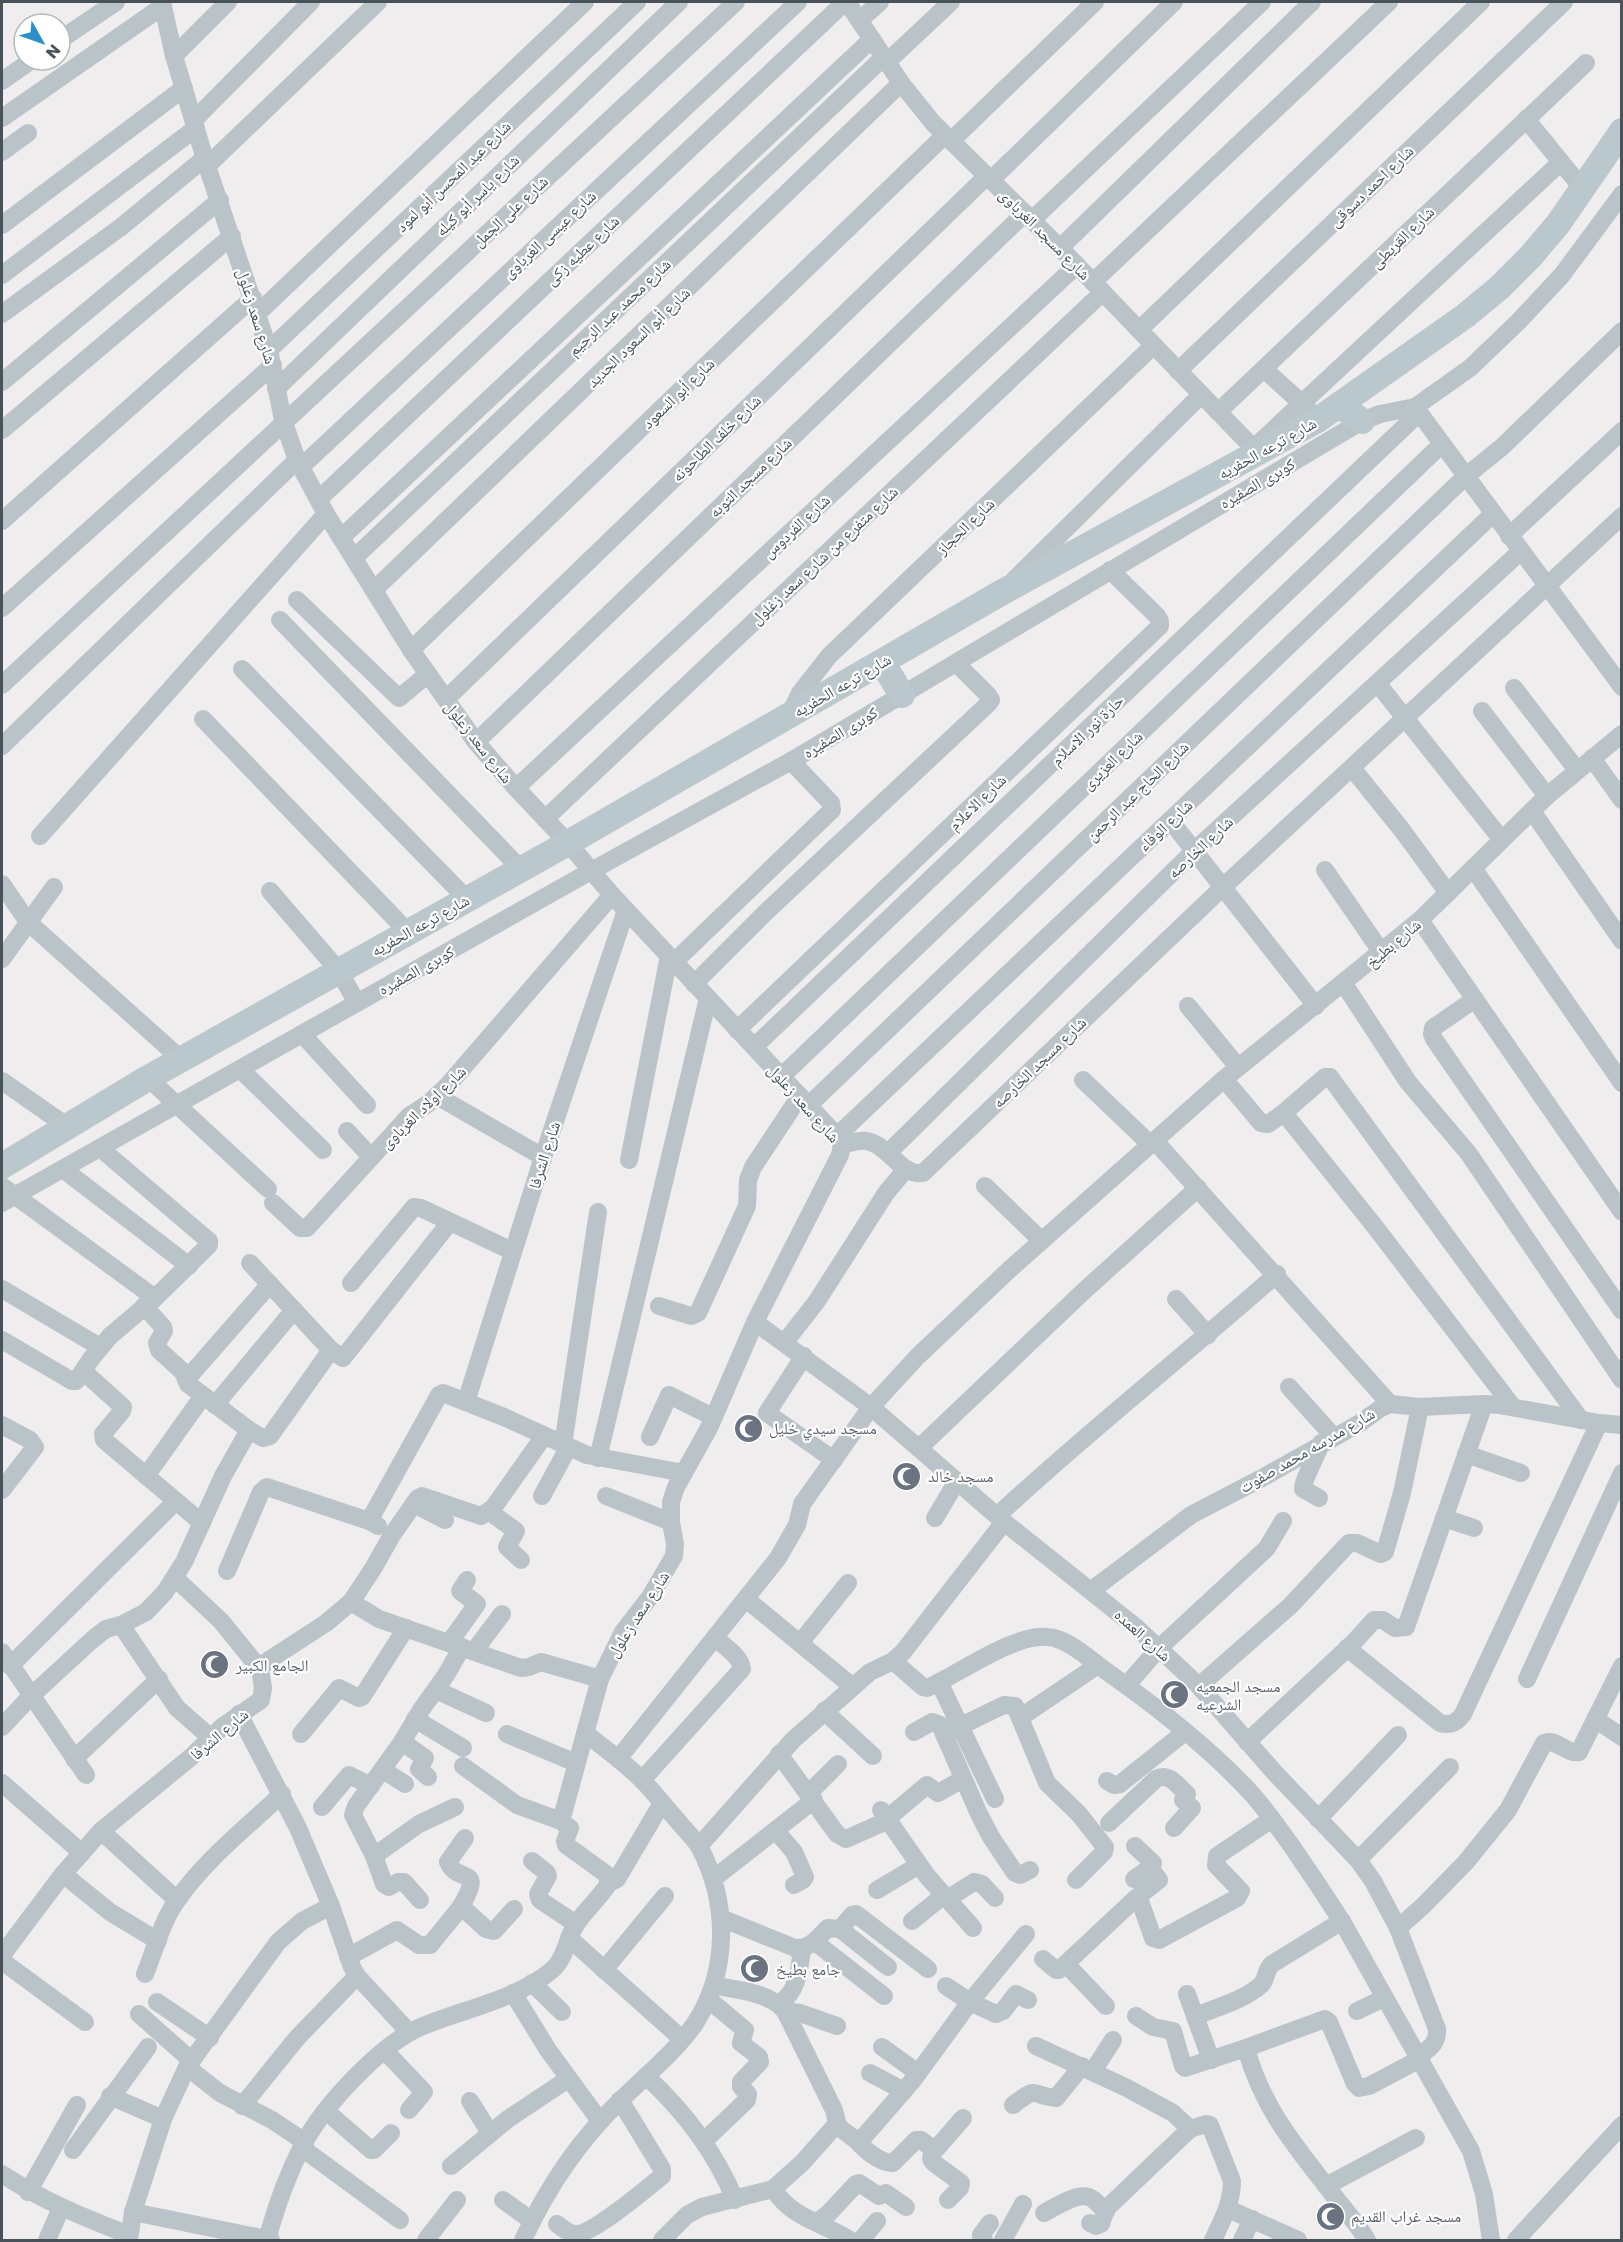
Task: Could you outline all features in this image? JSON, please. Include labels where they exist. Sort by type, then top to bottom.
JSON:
[{"type":"street","points":[[72,32],[116,2]]},
{"type":"street","points":[[174,56],[228,2]]},
{"type":"street","points":[[2,275],[195,124],[311,2]]},
{"type":"street","points":[[2,314],[207,162],[378,2]]},
{"type":"street","points":[[2,521],[255,305],[585,2]]},
{"type":"street","name":"شارع عبد المحسن أبو لمود","points":[[2,608],[271,358],[637,2]]},
{"type":"street","name":"شارع ياسر أبو كيله","points":[[276,389],[679,2]]},
{"type":"street","name":"شارع على الجمل","points":[[2,685],[735,2]]},
{"type":"street","name":"شارع عيسى الغرباوى","points":[[2,746],[299,463],[798,2]]},
{"type":"street","name":"شارع مسجد الغرباوى","points":[[846,2],[901,83],[948,138],[1077,265],[1256,451]]},
{"type":"street","name":"شارع عطيه زكى","points":[[40,836],[322,506],[846,2]]},
{"type":"street","points":[[860,20],[880,2]]},
{"type":"street","name":"شارع محمد عبد الرحيم","points":[[354,558],[886,59],[951,2]]},
{"type":"street","name":"شارع أبو السعود","points":[[411,650],[948,138],[1095,2]]},
{"type":"street","name":"شارع خلف الطاحونه","points":[[446,699],[1174,2]]},
{"type":"street","name":"شارع مسجد التوبه","points":[[476,742],[1028,217],[1262,2]]},
{"type":"street","points":[[1060,248],[1312,2]]},
{"type":"street","name":"شارع متفرع من شارع سعد زغلول","points":[[545,819],[1098,287],[1389,2]]},
{"type":"street","points":[[1139,330],[1481,2]]},
{"type":"street","name":"شارع احمد دسوقى","points":[[1178,371],[1564,2]]},
{"type":"street","points":[[2,118],[163,4]]},
{"type":"street","name":"شارع سعد زعلول","points":[[163,4],[174,56],[271,358],[284,420],[299,463],[341,538],[411,650],[476,742],[612,895],[839,1140],[840,1155],[755,1322],[713,1417],[671,1502],[674,1556],[650,1597],[623,1632],[600,1679],[561,1821],[570,1828],[565,1841],[566,1845],[606,1875],[609,1883]]},
{"type":"street","points":[[341,538],[872,39]]},
{"type":"street","name":"شارع القريطى","points":[[1218,412],[1586,63]]},
{"type":"street","points":[[2,81],[15,72]]},
{"type":"street","name":"شارع أبو السعود الجديد","points":[[374,590],[901,83]]},
{"type":"street","points":[[2,225],[184,88]]},
{"type":"street","points":[[1526,119],[1582,188]]},
{"type":"street","name":"شارع ترعه الحفريه","points":[[2,1166],[148,1078],[568,843],[999,594],[1256,451],[1466,316],[1499,288],[1558,224],[1622,131]]},
{"type":"street","points":[[2,152],[28,133]]},
{"type":"street","points":[[1320,409],[1561,162]]},
{"type":"street","name":"كوبرى الصفيره","points":[[6,1195],[63,1169],[791,760],[1362,421],[1380,414],[1417,410],[1470,368],[1518,322],[1562,275],[1622,194]]},
{"type":"street","points":[[2,382],[220,201]]},
{"type":"street","points":[[2,430],[232,236]]},
{"type":"street","name":"شارع الفردوس","points":[[516,788],[1077,265]]},
{"type":"street","name":"شارع الحاج عبد الرحمن","points":[[659,1306],[691,1317],[698,1313],[747,1206],[748,1180],[753,1167],[804,1101],[1466,476],[1502,447],[1622,331]]},
{"type":"street","name":"شارع الحجاز","points":[[789,716],[800,693],[829,656],[1154,345]]},
{"type":"street","points":[[1264,369],[1320,409],[1362,421]]},
{"type":"street","points":[[999,594],[1201,395]]},
{"type":"street","points":[[1417,410],[1545,586],[1622,687]]},
{"type":"street","name":"حارة نور الاسلام","points":[[754,1047],[1417,410]]},
{"type":"street","points":[[1509,536],[1622,431]]},
{"type":"street","name":"شارع العزيرى","points":[[782,1076],[1442,444]]},
{"type":"street","name":"شارع الوفاء","points":[[839,1140],[1170,820],[1493,514]]},
{"type":"street","points":[[1223,887],[1622,516]]},
{"type":"street","name":"شارع الخارصه","points":[[888,1153],[1194,851],[1520,552]]},
{"type":"street","name":"شارع الاعلام","points":[[737,1030],[1160,626],[1157,616],[1110,570]]},
{"type":"street","points":[[297,600],[398,697],[402,697],[428,674]]},
{"type":"street","points":[[280,620],[521,869]]},
{"type":"street","points":[[882,662],[902,695]]},
{"type":"street","points":[[694,984],[766,912],[988,704],[991,700],[988,695],[956,663]]},
{"type":"street","points":[[242,669],[467,899]]},
{"type":"street","points":[[1378,684],[1502,840]]},
{"type":"street","points":[[1514,688],[1577,770]]},
{"type":"street","points":[[1482,711],[1547,796]]},
{"type":"street","points":[[203,719],[407,932]]},
{"type":"street","name":"شارع بطيخ","points":[[618,1759],[783,1550],[797,1525],[802,1504],[872,1407],[917,1357],[1042,1241],[1231,1073],[1344,984],[1420,920],[1547,796],[1622,734]]},
{"type":"street","points":[[1592,758],[1622,800]]},
{"type":"street","points":[[629,1160],[671,959],[832,810],[831,802],[791,760]]},
{"type":"street","points":[[1352,768],[1402,830],[1448,893]]},
{"type":"street","points":[[1532,811],[1622,941]]},
{"type":"street","points":[[1170,820],[1316,1006]]},
{"type":"street","points":[[1473,868],[1622,1083]]},
{"type":"street","points":[[1324,870],[1382,953]]},
{"type":"street","points":[[2,884],[28,922],[182,1060]]},
{"type":"street","points":[[2,959],[54,886]]},
{"type":"street","name":"شارع مسجد الخارصه","points":[[906,1168],[916,1174],[922,1173],[1223,887]]},
{"type":"street","points":[[270,891],[339,971],[357,1003]]},
{"type":"street","name":"شارع اولاد الغرباوى","points":[[176,1105],[271,1196],[300,1228],[307,1228],[409,1116],[437,1096],[612,895]]},
{"type":"street","name":"شارع الشرفا","points":[[466,1402],[512,1251],[626,910]]},
{"type":"street","points":[[1420,920],[1622,1212]]},
{"type":"street","points":[[1344,984],[1408,1082],[1469,1154],[1622,1380]]},
{"type":"street","points":[[598,1458],[708,998]]},
{"type":"street","points":[[1475,999],[1433,1028],[1434,1039],[1622,1311]]},
{"type":"street","points":[[1188,1006],[1261,1124],[1268,1124],[1325,1077],[1330,1077],[1590,1422],[1468,1703],[1458,1721],[1449,1725],[1440,1723],[1347,1648]]},
{"type":"street","points":[[302,1034],[367,1105]]},
{"type":"street","points":[[240,1069],[323,1150]]},
{"type":"street","points":[[148,1078],[176,1105]]},
{"type":"street","points":[[1083,1080],[1153,1142],[1198,1188],[1277,1274],[1390,1404]]},
{"type":"street","points":[[2,1081],[68,1127]]},
{"type":"street","points":[[437,1096],[543,1157]]},
{"type":"street","points":[[1281,1115],[1288,1118],[1376,1228],[1513,1407]]},
{"type":"street","points":[[347,1131],[371,1157]]},
{"type":"street","points":[[785,1342],[817,1301],[886,1192],[906,1168],[873,1143],[839,1140]]},
{"type":"street","points":[[2,1340],[74,1382],[78,1380],[100,1347],[209,1245],[209,1241],[100,1148]]},
{"type":"street","points":[[63,1169],[189,1266]]},
{"type":"street","points":[[985,1186],[1042,1241]]},
{"type":"street","points":[[919,1448],[1053,1320],[1198,1188]]},
{"type":"street","points":[[6,1195],[149,1302],[164,1331],[157,1343],[159,1350],[183,1372],[188,1384],[256,1434],[270,1436],[332,1350]]},
{"type":"street","points":[[351,1283],[414,1207],[512,1251]]},
{"type":"street","points":[[542,1496],[565,1446],[598,1212]]},
{"type":"street","points":[[250,1263],[341,1359],[450,1222]]},
{"type":"street","points":[[699,1846],[779,1754],[824,1711],[870,1672],[893,1661],[913,1641],[1000,1519],[1066,1453],[1208,1335],[1277,1274]]},
{"type":"street","points":[[186,1380],[270,1284]]},
{"type":"street","points":[[2,1288],[100,1347]]},
{"type":"street","points":[[1176,1299],[1208,1335]]},
{"type":"street","points":[[147,1476],[209,1401],[294,1310]]},
{"type":"street","name":"شارع العمده","points":[[755,1322],[872,1407],[1000,1519],[1092,1590],[1160,1648],[1199,1686],[1275,1773],[1358,1860],[1387,1904],[1437,2029],[1434,2044],[1419,2058]]},
{"type":"street","points":[[804,1356],[769,1408],[769,1415],[834,1460]]},
{"type":"street","points":[[83,1371],[123,1407],[122,1412],[102,1437],[202,1523]]},
{"type":"street","points":[[1289,1387],[1327,1440],[1302,1484],[1306,1492],[1319,1498]]},
{"type":"street","points":[[369,1521],[439,1395],[446,1393],[565,1446],[598,1458],[684,1473]]},
{"type":"street","points":[[650,1437],[668,1396],[713,1417]]},
{"type":"street","name":"شارع مدرسه محمد صفوت","points":[[1092,1590],[1191,1515],[1262,1478],[1390,1404],[1420,1407],[1484,1404],[1513,1407],[1590,1422],[1622,1425]]},
{"type":"street","points":[[1247,1742],[1374,1620],[1383,1620],[1395,1629],[1406,1627],[1484,1404]]},
{"type":"street","points":[[1199,1686],[1290,1606],[1349,1544],[1357,1543],[1381,1554],[1385,1552],[1402,1493],[1420,1407]]},
{"type":"street","points":[[2,1425],[33,1442],[34,1450],[8,1471],[2,1490]]},
{"type":"street","points":[[2,1727],[30,1697],[100,1633],[121,1625],[151,1607],[175,1578],[223,1476],[256,1434]]},
{"type":"street","points":[[175,1578],[221,1621],[260,1669],[266,1662],[326,1623],[351,1602],[374,1568],[392,1535],[422,1496],[481,1516],[490,1512],[544,1436]]},
{"type":"street","points":[[1466,1454],[1521,1473]]},
{"type":"street","points":[[1527,1679],[1622,1473]]},
{"type":"street","points":[[935,1518],[957,1481]]},
{"type":"street","points":[[227,1571],[261,1492],[267,1487],[369,1521],[392,1535]]},
{"type":"street","points":[[606,1496],[671,1522]]},
{"type":"street","points":[[86,1775],[30,1697],[6,1659],[176,1501]]},
{"type":"street","points":[[414,1504],[445,1520]]},
{"type":"street","points":[[490,1512],[516,1531],[507,1547],[521,1560]]},
{"type":"street","points":[[1444,1518],[1474,1528]]},
{"type":"street","points":[[1126,1685],[1160,1648],[1267,1548],[1283,1521]]},
{"type":"street","points":[[420,1900],[404,1882],[386,1886],[353,1815],[356,1806],[402,1742],[462,1647],[477,1604],[460,1591],[467,1580]]},
{"type":"street","points":[[800,1643],[848,1584]]},
{"type":"street","points":[[746,1599],[853,1687]]},
{"type":"street","points":[[351,1602],[379,1619],[521,1668],[541,1662],[600,1679]]},
{"type":"street","points":[[462,1647],[502,1614]]},
{"type":"street","points":[[121,1625],[177,1708],[211,1738]]},
{"type":"street","points":[[301,1734],[339,1688],[359,1698],[362,1697],[406,1628]]},
{"type":"street","points":[[893,1661],[925,1688],[991,1654],[1036,1636],[1050,1636],[1062,1641],[1126,1685],[1185,1732],[1251,1793],[1272,1818],[1329,1898],[1471,2151],[1484,2194],[1491,2241]]},
{"type":"street","points":[[642,1780],[742,1669],[738,1659],[715,1638]]},
{"type":"street","points":[[1021,1717],[1098,1665]]},
{"type":"street","points":[[1398,1928],[1445,1884],[1508,1810],[1544,1743],[1549,1741],[1578,1754],[1622,1666]]},
{"type":"street","name":"شارع الشرفا","points":[[5,1944],[101,1831],[239,1714],[261,1700],[263,1688],[260,1669]]},
{"type":"street","points":[[74,1759],[159,1679]]},
{"type":"street","points":[[939,1682],[963,1779],[991,1837],[1015,1873],[1020,1875],[1030,1870]]},
{"type":"street","points":[[436,1690],[486,1713]]},
{"type":"street","points":[[952,1731],[1010,1704],[1015,1706],[1047,1783],[1079,1814],[1105,1847],[1104,1852],[1076,1880]]},
{"type":"street","points":[[824,1711],[873,1756]]},
{"type":"street","points":[[239,1714],[282,1794],[331,1906],[348,1957],[357,1976],[409,2032]]},
{"type":"street","points":[[415,1719],[463,1757],[517,1805],[561,1821]]},
{"type":"street","points":[[1595,1719],[1622,1737]]},
{"type":"street","points":[[914,1732],[932,1722],[952,1731],[995,1799]]},
{"type":"street","points":[[1108,1822],[1185,1732]]},
{"type":"street","points":[[523,2241],[546,2194],[568,2161],[600,2121],[682,2039],[693,2025],[711,1992],[720,1951],[721,1918],[713,1879],[699,1846],[642,1780],[585,1733]]},
{"type":"street","points":[[507,1734],[576,1763]]},
{"type":"street","points":[[1318,1819],[1398,1736]]},
{"type":"street","points":[[402,1742],[425,1758],[419,1769],[428,1777]]},
{"type":"street","points":[[779,1754],[841,1837],[851,1838],[927,1785],[938,1793],[963,1779]]},
{"type":"street","points":[[713,1879],[776,1831],[811,1796],[838,1764]]},
{"type":"street","points":[[1358,1860],[1450,1767]]},
{"type":"street","points":[[383,1770],[405,1784]]},
{"type":"street","points":[[1107,1781],[1114,1785],[1120,1784],[1150,1772],[1169,1777],[1187,1794],[1183,1800],[1192,1809],[1174,1828]]},
{"type":"street","points":[[1251,1793],[1275,1773]]},
{"type":"street","points":[[322,1807],[349,1775],[371,1786]]},
{"type":"street","points":[[2,1783],[82,1852]]},
{"type":"street","points":[[145,1974],[177,1899],[209,1863],[282,1794]]},
{"type":"street","points":[[133,2212],[268,2240],[282,2194],[303,2145],[326,2111],[366,2067],[409,2032],[513,1993],[552,1970],[561,1960],[573,1931],[609,1883],[617,1879],[662,1803]]},
{"type":"street","points":[[374,1856],[419,1824],[455,1807]]},
{"type":"street","points":[[884,1814],[919,1865],[973,1928]]},
{"type":"street","points":[[1135,1899],[1140,1900],[1153,1938],[1159,1940],[1240,1896],[1239,1888],[1216,1865],[1216,1860],[1221,1854],[1272,1818]]},
{"type":"street","points":[[101,1831],[177,1899]]},
{"type":"street","points":[[776,1831],[794,1852],[805,1877],[794,1885]]},
{"type":"street","points":[[348,1957],[397,1930],[419,1945],[430,1945],[469,1892],[471,1883],[469,1878],[450,1867],[448,1862],[465,1838]]},
{"type":"street","points":[[1043,1959],[1058,1970],[1159,1880],[1151,1867],[1153,1863],[1135,1846]]},
{"type":"street","points":[[532,1861],[548,1876],[538,1894],[540,1900],[573,1931],[604,1970],[682,2039]]},
{"type":"street","points":[[876,1890],[919,1865]]},
{"type":"street","points":[[1134,1880],[1151,1867]]},
{"type":"street","points":[[63,1874],[110,1912],[158,1941]]},
{"type":"street","points":[[912,1921],[945,1897],[974,1882],[982,1884],[995,1898]]},
{"type":"street","points":[[604,1970],[664,1896]]},
{"type":"street","points":[[2,2174],[28,2192],[129,2238],[133,2212],[163,2119],[189,2064],[210,2038],[267,1954],[303,1921],[331,1906]]},
{"type":"street","points":[[459,1908],[464,1909],[489,1930],[497,1929],[514,1909]]},
{"type":"street","points":[[840,1929],[852,1915],[857,1914],[928,1969]]},
{"type":"street","points":[[721,1918],[795,1948],[808,1945],[828,1928],[840,1929],[888,1967]]},
{"type":"street","points":[[1195,2016],[1228,2003],[1259,1986],[1269,1966],[1342,1921]]},
{"type":"street","points":[[856,2140],[863,2138],[904,2091],[970,2002],[1026,1934]]},
{"type":"street","points":[[808,1945],[884,1996]]},
{"type":"street","points":[[782,2008],[793,1991],[808,1945]]},
{"type":"street","points":[[2,1961],[85,2022]]},
{"type":"street","points":[[1066,1964],[1106,2006]]},
{"type":"street","points":[[242,2106],[297,2038],[357,1976]]},
{"type":"street","points":[[532,1983],[562,2012]]},
{"type":"street","points":[[946,1986],[970,2002],[996,2013],[1003,2011],[1016,1994],[1028,2000]]},
{"type":"street","points":[[711,1992],[764,1996],[782,2008],[837,2026]]},
{"type":"street","points":[[704,2141],[747,2100],[748,2094],[741,2087],[741,2082],[760,2062],[759,2057],[741,2043],[745,2030],[711,1992]]},
{"type":"street","points":[[513,1993],[568,2079],[600,2121]]},
{"type":"street","points":[[1187,1994],[1211,2060]]},
{"type":"street","points":[[1357,2010],[1384,1998]]},
{"type":"street","points":[[157,2002],[210,2038]]},
{"type":"street","points":[[782,2008],[834,2110],[838,2126],[873,2155],[889,2163],[897,2161],[916,2140],[921,2140],[933,2149]]},
{"type":"street","points":[[139,2014],[214,2089],[272,2120],[400,2220]]},
{"type":"street","points":[[1136,2016],[1153,2027],[1173,2031],[1184,2068],[1325,2019],[1329,2022],[1355,2084],[1359,2088],[1369,2086],[1419,2058]]},
{"type":"street","points":[[1013,2105],[1032,2092],[1056,2098],[1088,2069],[1113,2040]]},
{"type":"street","points":[[1036,2046],[1088,2069],[1173,2113],[1190,2129]]},
{"type":"street","points":[[73,2150],[110,2096],[148,2047]]},
{"type":"street","points":[[882,2047],[918,2073]]},
{"type":"street","points":[[1246,2048],[1268,2107],[1367,2241]]},
{"type":"street","points":[[385,2050],[424,2092],[410,2110]]},
{"type":"street","points":[[870,2073],[904,2091]]},
{"type":"street","points":[[646,2076],[680,2110],[704,2141],[728,2181],[735,2200]]},
{"type":"street","points":[[451,2166],[490,2133],[568,2079]]},
{"type":"street","points":[[110,2096],[163,2119]]},
{"type":"street","points":[[557,2224],[569,2232],[579,2234],[623,2208],[662,2176],[662,2169],[620,2100]]},
{"type":"street","points":[[470,2101],[490,2133]]},
{"type":"street","points":[[28,2192],[77,2104]]},
{"type":"street","points":[[326,2111],[371,2150],[374,2150],[391,2133]]},
{"type":"street","points":[[933,2149],[938,2148],[963,2118]]},
{"type":"street","points":[[1090,2223],[1099,2226],[1112,2204],[1190,2129],[1206,2124],[1210,2125],[1232,2181],[1228,2209],[1213,2241]]},
{"type":"street","points":[[1516,2241],[1622,2125]]},
{"type":"street","points":[[662,2241],[687,2215],[702,2207],[773,2189],[802,2163],[832,2128],[838,2126]]},
{"type":"street","points":[[1326,2186],[1416,2138]]},
{"type":"street","points":[[933,2149],[934,2163],[961,2183],[960,2188],[948,2200]]},
{"type":"street","points":[[817,2222],[829,2213],[856,2184],[860,2183],[879,2196],[886,2193],[906,2207]]},
{"type":"street","points":[[773,2189],[796,2214],[817,2222],[850,2241]]},
{"type":"street","points":[[1044,2213],[1057,2204],[1083,2195],[1090,2197],[1106,2212]]},
{"type":"street","points":[[426,2241],[456,2200]]},
{"type":"street","points":[[503,2200],[532,2221]]},
{"type":"street","points":[[1003,2241],[1023,2204]]},
{"type":"street","points":[[47,2241],[61,2208]]},
{"type":"street","points":[[1228,2209],[1298,2241]]},
{"type":"street","points":[[1242,2241],[1252,2219]]},
{"type":"street","points":[[861,2241],[878,2222]]},
{"type":"street","points":[[984,2241],[981,2235],[990,2223]]},
{"type":"place","name":"مسجد سيدي خليل","points":[[748,1428]]},
{"type":"place","name":"مسجد خالد","points":[[907,1476]]},
{"type":"place","name":"الجامع الكبير","points":[[215,1665]]},
{"type":"place","name":"مسجد الجمعيه الشرعيه","points":[[1175,1695]]},
{"type":"place","name":"جامع بطيخ","points":[[755,1969]]},
{"type":"place","name":"مسجد غراب القديم","points":[[1330,2216]]}]
